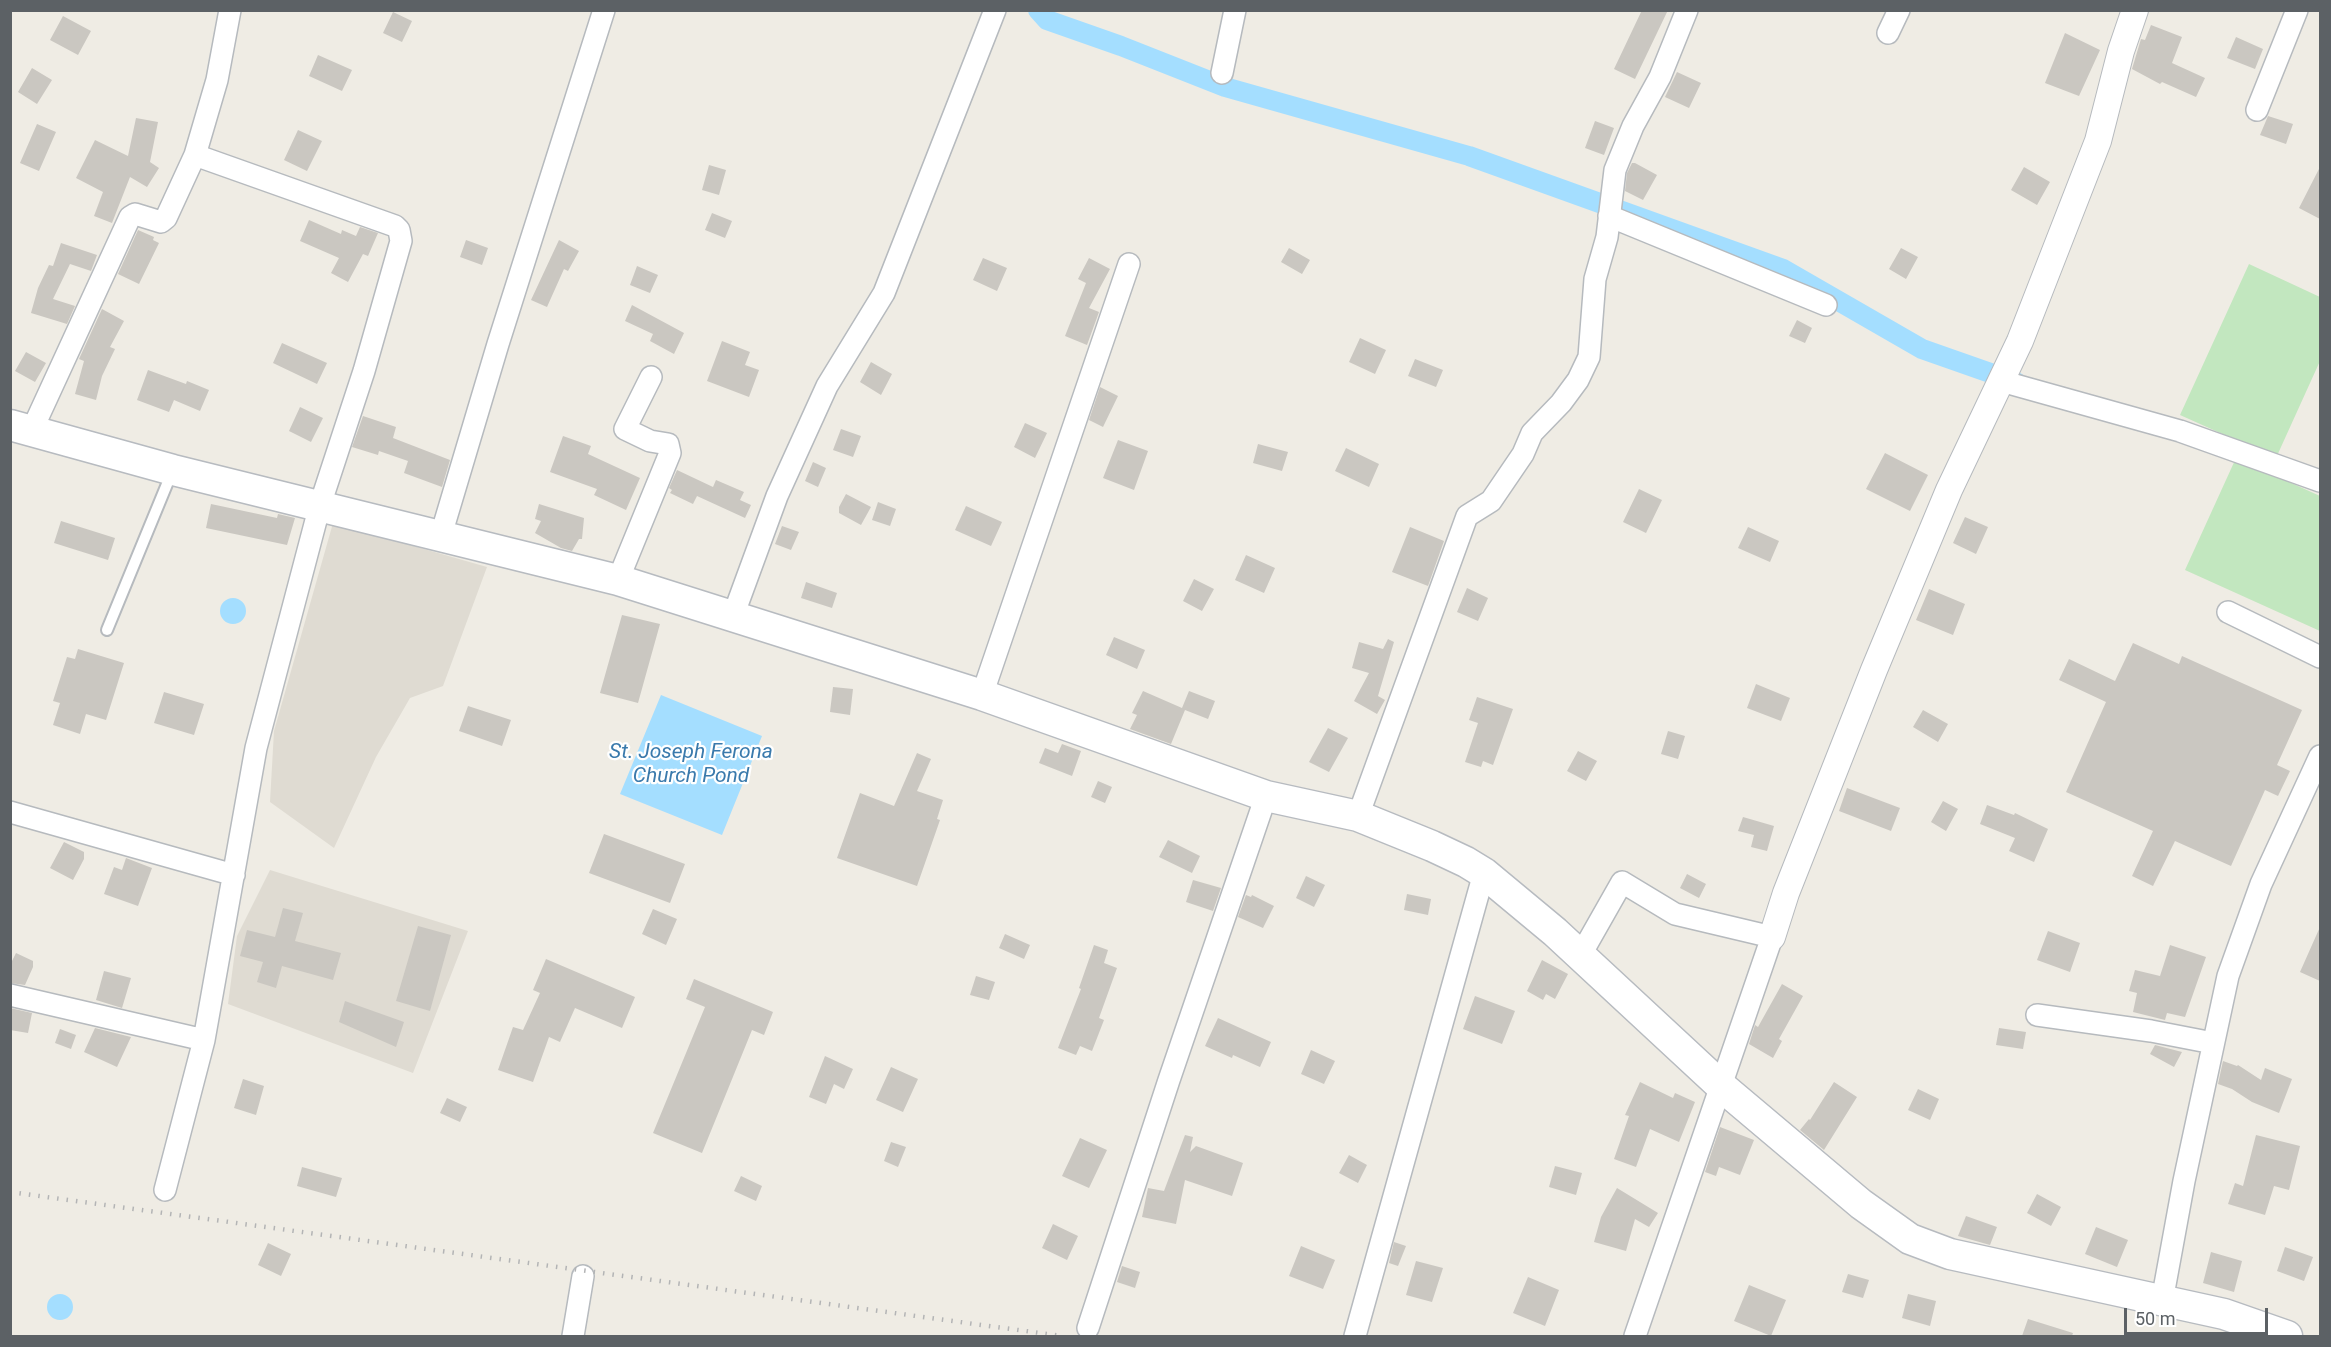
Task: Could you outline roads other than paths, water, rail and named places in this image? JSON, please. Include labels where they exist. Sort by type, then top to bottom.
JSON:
[{"type":"main road","points":[[21,428],[173,470],[618,580],[982,695],[1266,796],[1358,816],[1458,858],[1484,873],[1580,956],[1721,1086],[1862,1204],[1910,1239],[1950,1254],[2224,1314],[2286,1336]]},
{"type":"street","points":[[21,428],[130,217],[135,214],[164,221],[195,155],[217,80],[230,10]]},
{"type":"street","points":[[441,535],[498,344],[604,10]]},
{"type":"street","points":[[1223,67],[1235,10]]},
{"type":"street","points":[[1358,816],[1467,516],[1491,501],[1523,454],[1532,433],[1572,387],[1589,357],[1596,279],[1607,237],[1615,170],[1633,126],[1660,77],[1687,10]]},
{"type":"street","points":[[1888,33],[1899,10]]},
{"type":"street","points":[[1635,1336],[1786,893],[1874,670],[1949,490],[2020,341],[2098,141],[2121,51],[2135,10]]},
{"type":"street","points":[[2257,110],[2297,10]]},
{"type":"street","points":[[733,616],[777,496],[827,386],[884,293],[994,15]]},
{"type":"street","points":[[165,1190],[204,1040],[256,748],[320,505],[364,371],[401,241],[399,230],[394,226],[195,155]]},
{"type":"street","points":[[1610,205],[1826,305]]},
{"type":"street","points":[[982,695],[1129,264]]},
{"type":"street","points":[[618,580],[670,453],[668,444],[650,441],[625,429],[651,377]]},
{"type":"street","points":[[2003,377],[2180,431],[2320,481]]},
{"type":"street","points":[[2228,612],[2320,657]]},
{"type":"street","points":[[2162,1301],[2228,976],[2261,884],[2320,756]]},
{"type":"street","points":[[1088,1328],[1169,1080],[1266,796]]},
{"type":"street","points":[[10,812],[234,875]]},
{"type":"street","points":[[1355,1336],[1484,873]]},
{"type":"street","points":[[1580,956],[1622,882],[1675,914],[1772,937]]},
{"type":"street","points":[[10,995],[204,1040]]},
{"type":"street","points":[[2037,1015],[2151,1031],[2213,1043]]},
{"type":"street","points":[[573,1336],[583,1276]]},
{"type":"lane","points":[[107,630],[173,470]]},
{"type":"water","points":[[233,598],[242,602],[246,611],[242,620],[233,624],[224,620],[220,611],[224,602]]},
{"type":"water","name":"St. Joseph Ferona Church Pond","points":[[661,695],[762,736],[722,835],[620,794]]},
{"type":"water","points":[[60,1294],[69,1298],[73,1307],[69,1316],[60,1320],[51,1316],[47,1307],[51,1298]]},
{"type":"waterway","points":[[1038,10],[1047,20],[1225,87],[1469,156],[1783,269],[1922,349],[2016,382]]},
{"type":"railway","points":[[10,1192],[1062,1336]]}]
